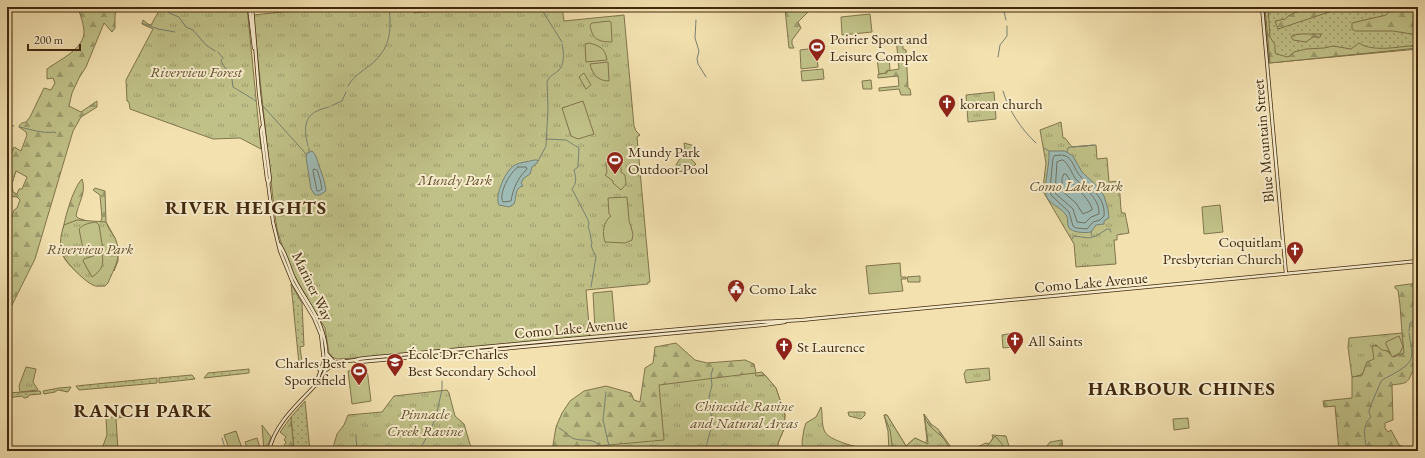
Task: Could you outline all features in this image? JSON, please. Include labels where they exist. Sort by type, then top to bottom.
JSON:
[{"type":"main road","name":"Mariner Way","points":[[250,7],[255,34],[254,49],[262,127],[264,130],[270,179],[268,182],[273,222],[283,260],[293,283],[313,315],[319,328],[325,364]]},
{"type":"main road","name":"Blue Mountain Street","points":[[1262,7],[1286,274]]},
{"type":"main road","name":"Mariner Way","points":[[269,451],[278,428],[322,378],[326,353],[324,336],[320,322],[299,287],[279,244]]},
{"type":"main road","name":"Como Lake Avenue","points":[[325,364],[356,360],[359,362],[765,325],[790,321],[1418,261]]},
{"type":"main road","points":[[315,365],[323,372],[335,363],[326,353]]},
{"type":"green space","points":[[78,7],[117,7],[115,15],[115,28],[112,32],[104,23],[86,67],[72,93],[69,106],[81,112],[97,101],[97,107],[81,117],[73,131],[35,259],[7,315],[7,241],[14,210],[17,208],[20,200],[17,197],[7,196],[7,163],[14,147],[21,151],[27,135],[26,132],[19,127],[20,125],[26,122],[30,117],[44,88],[51,90],[55,83],[53,78],[47,79],[47,69],[70,54],[80,44],[83,38],[84,29]],"holes":[[[16,171],[27,177],[22,189],[19,189],[17,194],[13,192],[12,184]]]},
{"type":"green space","name":"Riverview Forest","points":[[159,7],[247,7],[261,149],[240,138],[213,139],[130,109],[129,102],[127,101],[126,80],[153,29],[142,24],[143,20],[151,25],[160,9]]},
{"type":"green space","name":"Mundy Park","points":[[331,7],[413,7],[414,13],[474,7],[562,7],[564,21],[624,15],[634,126],[640,135],[637,137],[650,282],[648,282],[648,284],[586,290],[590,337],[372,357],[337,359],[332,357],[329,353],[325,328],[294,277],[277,229],[253,15]]},
{"type":"green space","points":[[1264,7],[1418,7],[1418,49],[1269,63]]},
{"type":"green space","points":[[1265,7],[1268,7],[1270,37],[1275,45],[1276,54],[1288,57],[1294,52],[1306,49],[1333,46],[1351,49],[1359,43],[1372,48],[1418,45],[1418,48],[1270,63]]},
{"type":"green space","points":[[1322,7],[1344,7],[1278,29],[1275,21],[1285,19],[1297,12]]},
{"type":"green space","points":[[1394,7],[1416,7],[1418,12],[1418,35],[1393,31],[1355,31],[1352,29],[1352,23],[1386,15]]},
{"type":"green space","points":[[785,9],[808,9],[809,11],[798,22],[801,28],[792,40],[794,48],[789,48]]},
{"type":"green space","points":[[870,14],[872,32],[842,35],[841,17]]},
{"type":"green space","points":[[611,22],[612,42],[596,39],[592,34],[590,25],[592,23]]},
{"type":"green space","points":[[1321,34],[1320,37],[1313,37],[1306,42],[1293,40],[1291,37],[1293,35]]},
{"type":"green space","points":[[902,36],[903,49],[906,50],[908,88],[910,89],[911,95],[901,95],[899,89],[879,91],[879,88],[899,86],[898,76],[878,78],[878,74],[899,69],[896,37]]},
{"type":"green space","points":[[589,43],[601,48],[605,53],[607,60],[586,62],[585,44]]},
{"type":"green space","points":[[816,48],[818,67],[801,69],[800,50]]},
{"type":"green space","points":[[889,58],[890,70],[886,71],[886,73],[879,74],[877,59]]},
{"type":"green space","points":[[608,62],[609,81],[605,81],[596,76],[592,71],[590,64]]},
{"type":"green space","points":[[823,69],[824,79],[802,81],[801,71]]},
{"type":"green space","points":[[584,73],[591,85],[586,89],[579,77]]},
{"type":"green space","points":[[871,80],[872,89],[863,89],[862,81]]},
{"type":"green space","points":[[994,92],[996,119],[968,122],[966,95]]},
{"type":"green space","points":[[583,101],[594,134],[578,139],[571,136],[562,108]]},
{"type":"green space","name":"Como Lake Park","points":[[1061,122],[1063,138],[1065,138],[1072,147],[1096,145],[1097,159],[1107,158],[1109,182],[1119,181],[1121,210],[1122,213],[1125,213],[1129,233],[1117,235],[1117,240],[1114,240],[1116,264],[1076,267],[1074,244],[1044,193],[1043,188],[1046,163],[1040,130]]},
{"type":"green space","points":[[684,143],[695,146],[688,156],[696,164],[689,171],[675,172],[677,167],[676,165],[685,150]]},
{"type":"green space","name":"Mundy Park Outdoor Pool","points":[[607,160],[621,160],[621,172],[625,175],[626,184],[621,190],[605,175],[607,173]]},
{"type":"green space","points":[[82,179],[83,193],[76,216],[87,221],[85,279],[66,260],[62,253],[61,246],[66,214],[74,193]]},
{"type":"green space","points":[[95,188],[105,191],[106,222],[115,238],[118,249],[118,261],[114,271],[100,223],[102,218],[100,195],[93,190]]},
{"type":"green space","points":[[627,197],[629,220],[633,234],[632,240],[625,243],[605,242],[604,228],[606,221],[611,216],[609,214],[608,198]]},
{"type":"green space","points":[[1220,205],[1223,232],[1204,234],[1202,207]]},
{"type":"green space","name":"Riverview Park","points":[[77,220],[106,222],[115,238],[118,251],[117,262],[108,283],[105,286],[94,286],[85,280],[75,271],[62,253],[61,239],[64,225]]},
{"type":"green space","points":[[96,222],[99,225],[103,250],[84,254],[79,229],[89,223]]},
{"type":"green space","points":[[102,253],[102,267],[92,277],[83,261],[84,259]]},
{"type":"green space","points":[[900,263],[901,277],[906,277],[906,279],[901,279],[903,291],[869,294],[866,266]]},
{"type":"green space","points":[[920,276],[920,282],[908,282],[907,277]]},
{"type":"green space","points":[[1418,283],[1418,328],[1414,330],[1414,334],[1418,335],[1418,370],[1412,372],[1409,379],[1405,383],[1392,385],[1393,420],[1385,423],[1385,428],[1388,432],[1391,430],[1399,445],[1404,447],[1404,451],[1339,451],[1335,406],[1324,407],[1323,401],[1352,398],[1352,377],[1362,375],[1372,346],[1382,348],[1391,355],[1402,333],[1398,290],[1395,286]]},
{"type":"green space","points":[[291,284],[302,303],[304,346],[300,347],[302,362],[299,364]]},
{"type":"green space","points":[[612,291],[615,328],[595,330],[593,293]]},
{"type":"green space","points":[[1013,333],[1014,347],[1003,348],[1002,335]]},
{"type":"green space","points":[[1402,333],[1404,353],[1393,357],[1388,351],[1382,350],[1376,345],[1372,346],[1374,359],[1367,362],[1362,375],[1352,377],[1348,347],[1349,338]]},
{"type":"green space","points":[[1399,336],[1403,346],[1400,353],[1392,357],[1386,342]]},
{"type":"green space","points":[[676,343],[695,360],[707,363],[745,360],[754,364],[756,373],[762,372],[776,388],[785,415],[784,429],[778,443],[778,451],[552,451],[556,427],[562,413],[570,401],[584,391],[606,386],[631,393],[634,400],[640,402],[645,368],[653,363],[655,347]]},
{"type":"green space","points":[[26,367],[36,369],[33,382],[38,390],[20,392],[19,386]]},
{"type":"green space","points":[[989,368],[990,380],[966,383],[964,374],[966,370]]},
{"type":"green space","points":[[249,369],[249,373],[204,378],[208,373]]},
{"type":"green space","name":"Charles Best Sportsfield","points":[[367,369],[371,401],[352,404],[348,371]]},
{"type":"green space","name":"Chineside Ravine and Natural Areas","points":[[755,373],[756,376],[765,375],[776,388],[785,415],[784,429],[778,443],[778,451],[552,451],[664,440],[659,385]]},
{"type":"green space","points":[[192,375],[195,379],[159,383],[159,378]]},
{"type":"green space","points":[[157,378],[157,383],[79,390],[76,386]]},
{"type":"green space","points":[[71,387],[68,392],[58,390],[44,394],[43,391],[59,388]]},
{"type":"green space","name":"Pinnacle Creek Ravine","points":[[447,390],[455,416],[464,424],[472,451],[332,451],[337,434],[344,425],[348,415],[382,412],[394,396]]},
{"type":"green space","points":[[40,391],[41,394],[29,395],[28,397],[24,398],[22,396],[7,398],[7,393]]},
{"type":"green space","points":[[305,401],[310,451],[294,451],[291,417]]},
{"type":"green space","name":"Chineside Ravine and Natural Areas","points":[[821,407],[823,426],[828,435],[844,443],[856,447],[866,448],[869,451],[803,451],[802,442],[806,423],[816,417]]},
{"type":"green space","points":[[848,412],[865,412],[865,415],[861,419],[849,416]]},
{"type":"green space","points":[[924,414],[931,424],[938,429],[953,451],[889,451],[888,431],[884,415],[887,415],[906,446],[915,438],[925,443],[927,440]]},
{"type":"green space","points":[[924,414],[929,425],[944,439],[949,451],[893,451],[890,430],[884,415],[887,415],[906,446],[915,438],[928,444]]},
{"type":"green space","name":"RANCH PARK","points":[[127,415],[127,417],[116,418],[118,451],[112,451],[103,446],[107,435],[106,418]]},
{"type":"green space","points":[[291,417],[294,451],[288,451],[284,446],[286,442],[284,440],[286,437],[280,432]]},
{"type":"green space","points":[[1188,418],[1189,428],[1174,430],[1173,419]]},
{"type":"green space","points":[[262,425],[271,437],[266,451],[264,451]]},
{"type":"green space","points":[[236,431],[243,451],[230,451],[224,435]]},
{"type":"green space","points":[[992,435],[1006,436],[1010,450],[1013,451],[971,451],[986,443],[989,444],[993,438]]},
{"type":"green space","points":[[995,436],[1006,451],[978,451],[988,445]]},
{"type":"green space","points":[[257,438],[261,451],[248,451],[245,442]]},
{"type":"green space","points":[[1062,440],[1063,451],[1043,451],[1050,442]]},
{"type":"water","points":[[312,151],[317,158],[326,187],[326,191],[320,195],[315,195],[311,189],[306,157],[307,153]]},
{"type":"water","points":[[1049,151],[1065,151],[1073,156],[1082,172],[1099,188],[1104,196],[1108,209],[1109,218],[1104,221],[1104,224],[1096,225],[1091,232],[1080,232],[1070,229],[1064,212],[1049,201],[1046,195]]},
{"type":"water","points":[[537,160],[538,162],[532,167],[530,174],[524,178],[521,183],[523,186],[517,191],[514,204],[509,207],[499,205],[499,189],[508,172],[517,164]]},
{"type":"waterway","points":[[165,7],[169,13],[179,17],[186,27],[193,30],[206,45],[215,51]]},
{"type":"waterway","points":[[348,86],[355,77],[376,60],[385,47],[390,32],[389,7]]},
{"type":"waterway","points":[[540,7],[562,42]]},
{"type":"waterway","points":[[1003,7],[1006,20]]},
{"type":"waterway","points":[[696,20],[695,38],[699,51],[697,59],[698,64],[706,77]]},
{"type":"waterway","points":[[142,23],[158,29],[175,32]]},
{"type":"waterway","points":[[998,57],[1000,45],[1007,36],[1007,26]]},
{"type":"waterway","points":[[538,161],[546,146],[548,108],[547,82],[562,65],[562,44]]},
{"type":"waterway","points":[[218,52],[223,58]]},
{"type":"waterway","points":[[222,59],[221,61],[225,68],[231,72],[233,87],[253,99]]},
{"type":"waterway","points":[[1003,91],[1016,119],[1025,132],[1036,143]]},
{"type":"waterway","points":[[331,106],[342,101],[346,92]]},
{"type":"waterway","points":[[263,106],[307,155]]},
{"type":"waterway","points":[[308,146],[306,126],[309,118],[317,111],[329,107]]},
{"type":"waterway","points":[[7,124],[14,126]]},
{"type":"waterway","points":[[19,127],[41,132],[56,133]]},
{"type":"waterway","points":[[546,139],[566,140],[579,148],[578,167],[574,170],[576,180],[572,189],[588,220],[592,243],[591,246],[596,257],[591,287]]},
{"type":"waterway","points":[[1067,152],[1068,148],[1071,147],[1094,145]]},
{"type":"waterway","points":[[1044,148],[1049,151]]},
{"type":"waterway","points":[[1072,239],[1074,236],[1089,238],[1096,236],[1107,229],[1110,229],[1111,232]]},
{"type":"waterway","points":[[1091,232],[1092,236]]},
{"type":"waterway","points":[[1409,331],[1410,323],[1413,321],[1414,315]]},
{"type":"waterway","points":[[1367,451],[1364,433],[1366,424],[1371,417],[1369,412],[1370,409],[1382,380],[1407,365],[1411,359],[1412,353],[1409,333]]},
{"type":"waterway","points":[[705,451],[714,423],[711,414],[709,397],[712,385],[711,375],[713,368]]},
{"type":"waterway","points":[[419,451],[436,417],[442,389],[442,381]]},
{"type":"waterway","points":[[606,392],[603,420],[611,451]]},
{"type":"waterway","points":[[559,428],[573,438],[578,440],[593,441],[608,451]]},
{"type":"waterway","points":[[356,436],[357,451]]},
{"type":"waterway","points":[[222,438],[226,451]]},
{"type":"place","name":"Poirier Sport and Leisure Complex","points":[[817,62]]},
{"type":"place","name":"korean church","points":[[947,118]]},
{"type":"place","name":"Mundy Park Outdoor Pool","points":[[615,175]]},
{"type":"place","name":"Coquitlam Presbyterian Church","points":[[1295,265]]},
{"type":"place","name":"Como Lake","points":[[736,303]]},
{"type":"place","name":"All Saints","points":[[1015,355]]},
{"type":"place","name":"St Laurence","points":[[784,361]]},
{"type":"place","name":"École Dr. Charles Best Secondary School","points":[[395,377]]},
{"type":"place","name":"Charles Best Sportsfield","points":[[359,386]]},
{"type":"district","name":"RIVER HEIGHTS","points":[[246,207]]},
{"type":"district","name":"HARBOUR CHINES","points":[[1182,388]]},
{"type":"district","name":"RANCH PARK","points":[[143,410]]}]
